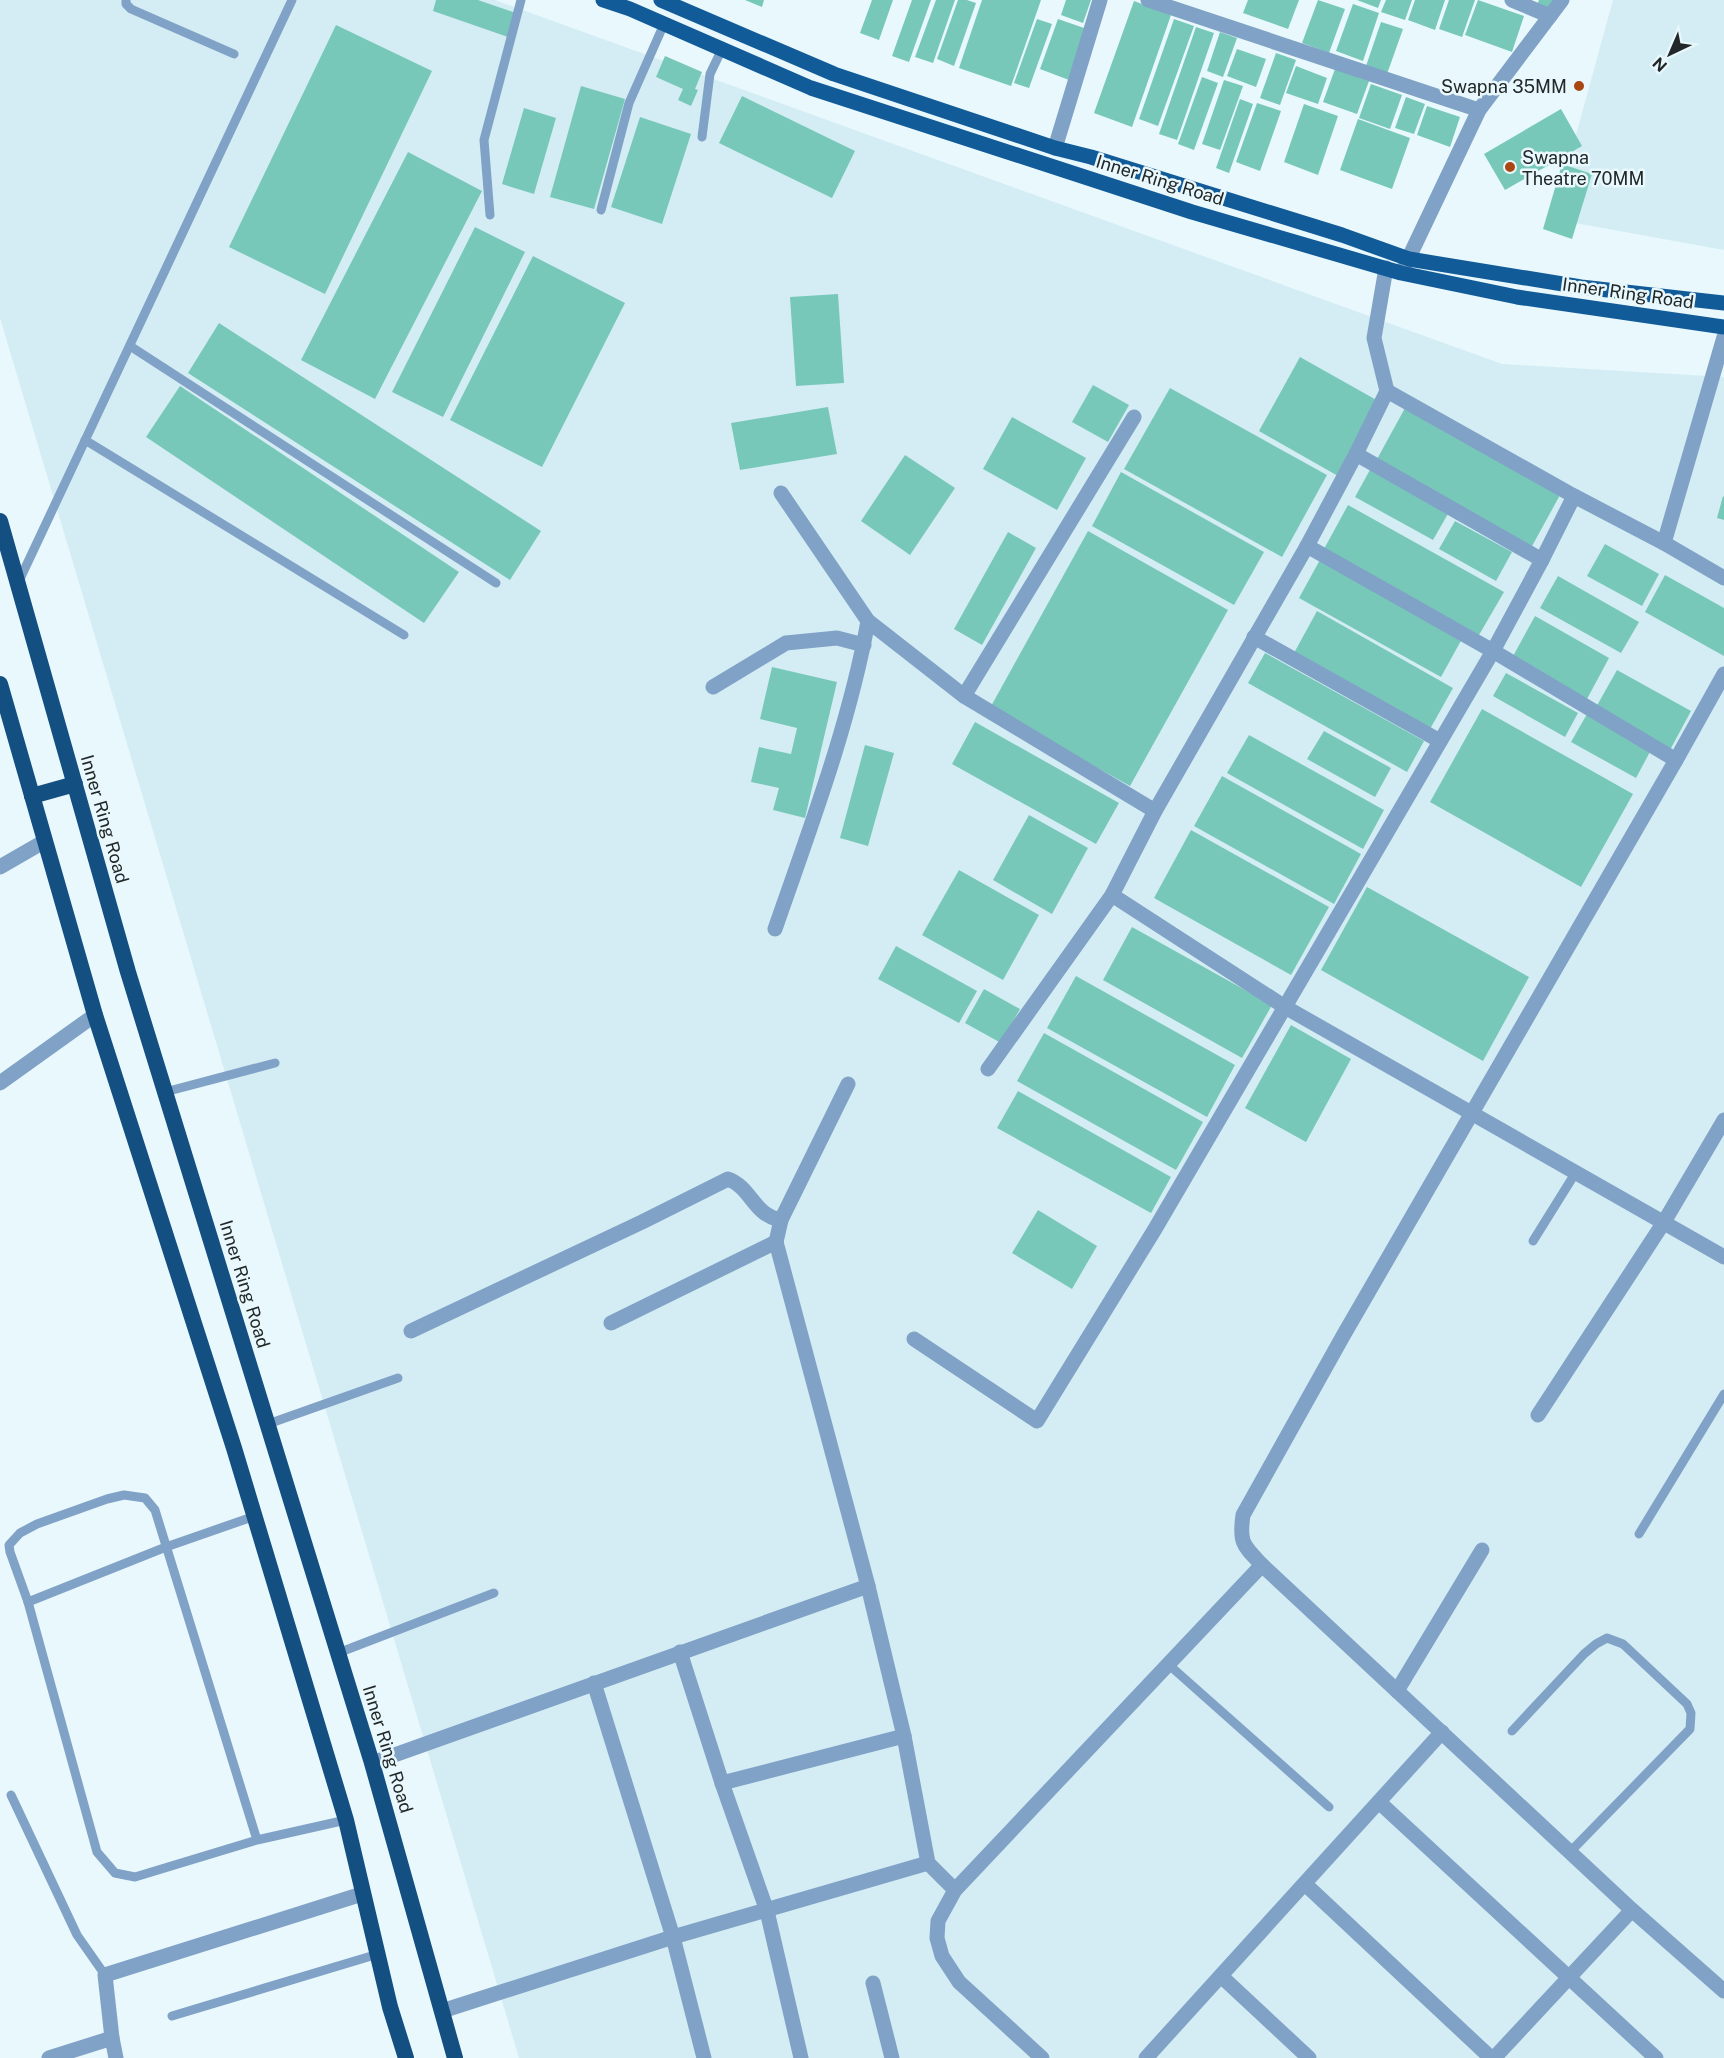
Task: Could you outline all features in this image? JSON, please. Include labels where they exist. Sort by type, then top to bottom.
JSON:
[{"type":"highway","name":"Inner Ring Road","points":[[0,521],[128,972],[372,1763],[455,2058]]},
{"type":"highway","points":[[0,684],[95,1015],[255,1516],[346,1820],[390,2007],[406,2058]]},
{"type":"highway","points":[[32,796],[75,784]]},
{"type":"main road","name":"Inner Ring Road","points":[[603,0],[632,5],[664,24],[811,88],[1192,212],[1394,271],[1517,297],[1724,327]]},
{"type":"main road","name":"Inner Ring Road","points":[[661,0],[834,74],[1054,147],[1341,235],[1409,259],[1581,287],[1724,303]]},
{"type":"street","points":[[1054,147],[1100,0]]},
{"type":"street","points":[[1148,0],[1479,110]]},
{"type":"street","points":[[1512,0],[1550,16]]},
{"type":"street","points":[[988,1069],[1112,895],[1155,811],[1307,546],[1387,391],[1374,338],[1394,271],[1409,259],[1479,110],[1562,0]]},
{"type":"street","points":[[1664,543],[1724,337]]},
{"type":"street","points":[[1387,391],[1724,578]]},
{"type":"street","points":[[964,696],[1134,417]]},
{"type":"street","points":[[1356,454],[1542,560]]},
{"type":"street","points":[[781,493],[868,621],[964,696],[1155,811]]},
{"type":"street","points":[[914,1339],[1037,1421],[1155,1229],[1493,651],[1574,496]]},
{"type":"street","points":[[1307,546],[1493,651],[1676,760]]},
{"type":"street","points":[[775,929],[827,780],[864,645],[868,621]]},
{"type":"street","points":[[1254,637],[1440,741]]},
{"type":"street","points":[[712,687],[786,643],[837,638],[864,645]]},
{"type":"street","points":[[1723,1989],[1632,1910],[1262,1565],[1244,1546],[1240,1534],[1242,1515],[1724,674]]},
{"type":"street","points":[[0,867],[45,841]]},
{"type":"street","points":[[1112,895],[1285,1007],[1724,1257]]},
{"type":"street","points":[[0,1083],[95,1015]]},
{"type":"street","points":[[848,1084],[781,1220],[776,1242],[868,1586],[904,1736],[928,1863],[955,1890]]},
{"type":"street","points":[[1538,1415],[1664,1222],[1724,1120]]},
{"type":"street","points":[[411,1331],[728,1179],[738,1182],[769,1218],[781,1220]]},
{"type":"street","points":[[611,1323],[776,1242]]},
{"type":"street","points":[[1397,1691],[1482,1550]]},
{"type":"street","points":[[1042,2058],[958,1982],[942,1956],[937,1938],[938,1921],[955,1890],[1262,1565]]},
{"type":"street","points":[[372,1763],[868,1586]]},
{"type":"street","points":[[680,1652],[722,1783],[767,1911],[801,2058]]},
{"type":"street","points":[[594,1683],[674,1937],[704,2058]]},
{"type":"street","points":[[1146,2058],[1442,1732]]},
{"type":"street","points":[[722,1783],[904,1736]]},
{"type":"street","points":[[1379,1802],[1656,2058]]},
{"type":"street","points":[[442,2011],[674,1937],[928,1863]]},
{"type":"street","points":[[1305,1884],[1493,2058],[1632,1910]]},
{"type":"street","points":[[116,2058],[105,1975],[362,1894]]},
{"type":"street","points":[[1221,1976],[1309,2058]]},
{"type":"street","points":[[873,1983],[892,2058]]},
{"type":"street","points":[[49,2058],[112,2038]]},
{"type":"lane","points":[[126,0],[126,4],[131,9],[234,54]]},
{"type":"lane","points":[[18,583],[292,0]]},
{"type":"lane","points":[[490,215],[484,140],[521,0]]},
{"type":"lane","points":[[601,210],[629,103],[664,24]]},
{"type":"lane","points":[[702,137],[710,74],[722,49]]},
{"type":"lane","points":[[130,346],[496,583]]},
{"type":"lane","points":[[85,440],[404,635]]},
{"type":"lane","points":[[165,1092],[275,1063]]},
{"type":"lane","points":[[1533,1241],[1576,1172]]},
{"type":"lane","points":[[268,1424],[398,1378]]},
{"type":"lane","points":[[1639,1534],[1724,1394]]},
{"type":"lane","points":[[257,1840],[155,1510],[145,1498],[124,1495],[37,1524],[20,1533],[9,1545],[10,1552],[28,1602],[97,1852],[115,1873],[135,1877],[257,1840],[346,1820]]},
{"type":"lane","points":[[28,1602],[166,1547],[255,1516]]},
{"type":"lane","points":[[338,1653],[494,1593]]},
{"type":"lane","points":[[1512,1731],[1584,1654],[1607,1638],[1623,1644],[1681,1698],[1691,1713],[1690,1729],[1570,1852]]},
{"type":"lane","points":[[1168,1664],[1329,1807]]},
{"type":"lane","points":[[11,1795],[77,1935],[105,1975]]},
{"type":"lane","points":[[172,2016],[378,1954]]},
{"type":"shaded area","points":[[0,0],[495,0],[1502,364],[1724,377],[1724,2058],[519,2058],[0,318]]},
{"type":"shaded area","points":[[1613,0],[1724,0],[1724,250],[1553,219]]},
{"type":"building","points":[[436,0],[478,0],[516,13],[508,37],[433,11]]},
{"type":"building","points":[[745,0],[764,0],[762,7]]},
{"type":"building","points":[[872,0],[893,0],[879,40],[860,33]]},
{"type":"building","points":[[912,0],[931,0],[909,62],[892,56]]},
{"type":"building","points":[[936,0],[955,0],[933,63],[915,57]]},
{"type":"building","points":[[958,0],[976,3],[954,66],[937,59]]},
{"type":"building","points":[[982,0],[1041,0],[1011,86],[959,68]]},
{"type":"building","points":[[1066,0],[1091,0],[1083,23],[1061,15]]},
{"type":"building","points":[[1248,0],[1299,0],[1288,29],[1243,13]]},
{"type":"building","points":[[1318,0],[1345,9],[1329,53],[1302,43]]},
{"type":"building","points":[[1357,0],[1381,0],[1378,8]]},
{"type":"building","points":[[1386,0],[1412,0],[1405,20],[1381,12]]},
{"type":"building","points":[[1415,0],[1445,0],[1435,30],[1408,20]]},
{"type":"building","points":[[1449,0],[1475,0],[1462,37],[1439,29]]},
{"type":"building","points":[[1478,0],[1524,16],[1512,52],[1465,35]]},
{"type":"building","points":[[1539,0],[1557,0],[1550,16],[1535,9]]},
{"type":"building","points":[[1134,1],[1171,15],[1132,127],[1094,113]]},
{"type":"building","points":[[1353,4],[1379,13],[1363,61],[1336,51]]},
{"type":"building","points":[[1037,19],[1052,24],[1029,88],[1014,83]]},
{"type":"building","points":[[1058,19],[1087,29],[1069,80],[1040,69]]},
{"type":"building","points":[[1174,19],[1194,26],[1158,126],[1139,119]]},
{"type":"building","points":[[1381,22],[1403,29],[1387,74],[1366,66]]},
{"type":"building","points":[[336,25],[432,71],[325,294],[229,247]]},
{"type":"building","points":[[1196,27],[1214,33],[1177,140],[1159,134]]},
{"type":"building","points":[[1220,32],[1237,38],[1223,77],[1207,71]]},
{"type":"building","points":[[1237,49],[1266,59],[1256,87],[1227,76]]},
{"type":"building","points":[[1276,53],[1296,60],[1280,105],[1260,98]]},
{"type":"building","points":[[665,56],[702,72],[691,106],[678,100],[683,89],[656,77]]},
{"type":"building","points":[[1296,66],[1327,78],[1318,104],[1286,93]]},
{"type":"building","points":[[1335,69],[1369,81],[1357,114],[1323,102]]},
{"type":"building","points":[[1202,77],[1218,83],[1194,150],[1178,144]]},
{"type":"building","points":[[1224,80],[1243,86],[1220,150],[1202,144]]},
{"type":"building","points":[[1371,84],[1402,95],[1390,129],[1359,118]]},
{"type":"building","points":[[581,86],[625,99],[594,209],[550,197]]},
{"type":"building","points":[[742,96],[855,151],[832,198],[719,143]]},
{"type":"building","points":[[1406,97],[1425,104],[1414,134],[1395,128]]},
{"type":"building","points":[[1240,99],[1253,104],[1229,173],[1216,168]]},
{"type":"building","points":[[1257,103],[1281,111],[1260,171],[1236,162]]},
{"type":"building","points":[[1304,104],[1338,116],[1318,175],[1284,162]]},
{"type":"building","points":[[1427,106],[1460,117],[1450,147],[1417,135]]},
{"type":"building","points":[[524,108],[556,118],[534,194],[502,184]]},
{"type":"building","points":[[1561,109],[1582,146],[1505,190],[1484,154]]},
{"type":"building","points":[[640,117],[691,134],[662,224],[611,207]]},
{"type":"building","points":[[1358,119],[1410,138],[1392,189],[1340,170]]},
{"type":"building","points":[[408,152],[482,191],[375,399],[301,360]]},
{"type":"building","points":[[1562,164],[1592,174],[1572,239],[1543,229]]},
{"type":"building","points":[[475,227],[525,252],[443,417],[392,392]]},
{"type":"building","points":[[533,256],[625,303],[542,467],[450,420]]},
{"type":"building","points":[[838,294],[844,383],[796,386],[790,297]]},
{"type":"building","points":[[219,323],[541,531],[510,580],[188,373]]},
{"type":"building","points":[[1300,357],[1380,402],[1338,476],[1259,431]]},
{"type":"building","points":[[1093,385],[1129,405],[1108,442],[1072,422]]},
{"type":"building","points":[[180,386],[459,572],[424,623],[146,437]]},
{"type":"building","points":[[1170,388],[1327,475],[1282,557],[1124,469]]},
{"type":"building","points":[[828,407],[837,454],[740,470],[731,423]]},
{"type":"building","points":[[1405,408],[1560,495],[1531,548],[1376,461]]},
{"type":"building","points":[[1012,417],[1086,458],[1057,510],[983,469]]},
{"type":"building","points":[[905,455],[955,488],[910,555],[861,521]]},
{"type":"building","points":[[1371,468],[1449,512],[1433,540],[1355,497]]},
{"type":"building","points":[[1121,472],[1264,552],[1234,605],[1092,526]]},
{"type":"building","points":[[1724,497],[1724,520],[1717,518]]},
{"type":"building","points":[[1348,505],[1504,592],[1479,635],[1324,549]]},
{"type":"building","points":[[1455,521],[1512,552],[1496,581],[1439,549]]},
{"type":"building","points":[[1088,531],[1228,610],[1130,786],[990,708]]},
{"type":"building","points":[[1008,532],[1036,548],[982,645],[954,629]]},
{"type":"building","points":[[1605,544],[1659,574],[1642,606],[1587,576]]},
{"type":"building","points":[[1321,558],[1463,637],[1441,677],[1299,598]]},
{"type":"building","points":[[1665,575],[1724,608],[1724,656],[1645,612]]},
{"type":"building","points":[[1558,576],[1639,622],[1621,653],[1540,608]]},
{"type":"building","points":[[1317,611],[1453,688],[1430,729],[1294,653]]},
{"type":"building","points":[[1535,616],[1609,658],[1587,699],[1512,658]]},
{"type":"building","points":[[1265,653],[1424,741],[1407,772],[1248,683]]},
{"type":"building","points":[[772,667],[837,682],[805,818],[773,810],[779,788],[751,782],[759,747],[791,754],[797,728],[760,719]]},
{"type":"building","points":[[1617,670],[1691,711],[1670,750],[1595,709]]},
{"type":"building","points":[[1506,673],[1578,713],[1565,737],[1493,696]]},
{"type":"building","points":[[1482,709],[1633,794],[1581,887],[1430,802]]},
{"type":"building","points":[[1587,714],[1651,750],[1636,778],[1571,742]]},
{"type":"building","points":[[975,722],[1119,803],[1096,844],[952,764]]},
{"type":"building","points":[[1324,731],[1391,768],[1375,797],[1307,759]]},
{"type":"building","points":[[1249,735],[1384,810],[1363,849],[1227,773]]},
{"type":"building","points":[[865,745],[894,753],[868,846],[840,838]]},
{"type":"building","points":[[1222,776],[1361,854],[1334,904],[1194,826]]},
{"type":"building","points":[[1029,815],[1088,848],[1052,914],[993,880]]},
{"type":"building","points":[[1191,830],[1329,907],[1291,975],[1154,898]]},
{"type":"building","points":[[959,870],[1039,915],[1003,980],[922,935]]},
{"type":"building","points":[[1367,887],[1529,977],[1483,1061],[1321,970]]},
{"type":"building","points":[[1132,927],[1272,1005],[1242,1058],[1103,980]]},
{"type":"building","points":[[896,946],[977,991],[959,1023],[878,979]]},
{"type":"building","points":[[1076,976],[1235,1065],[1207,1117],[1047,1028]]},
{"type":"building","points":[[984,989],[1020,1009],[1001,1043],[965,1023]]},
{"type":"building","points":[[1291,1025],[1351,1059],[1306,1142],[1245,1108]]},
{"type":"building","points":[[1044,1033],[1203,1122],[1176,1170],[1017,1081]]},
{"type":"building","points":[[1018,1091],[1171,1177],[1151,1213],[997,1128]]},
{"type":"building","points":[[1038,1210],[1097,1246],[1072,1289],[1012,1253]]},
{"type":"place","name":"Swapna 35MM","points":[[1579,86]]},
{"type":"place","name":"Swapna Theatre 70MM","points":[[1510,167]]}]
